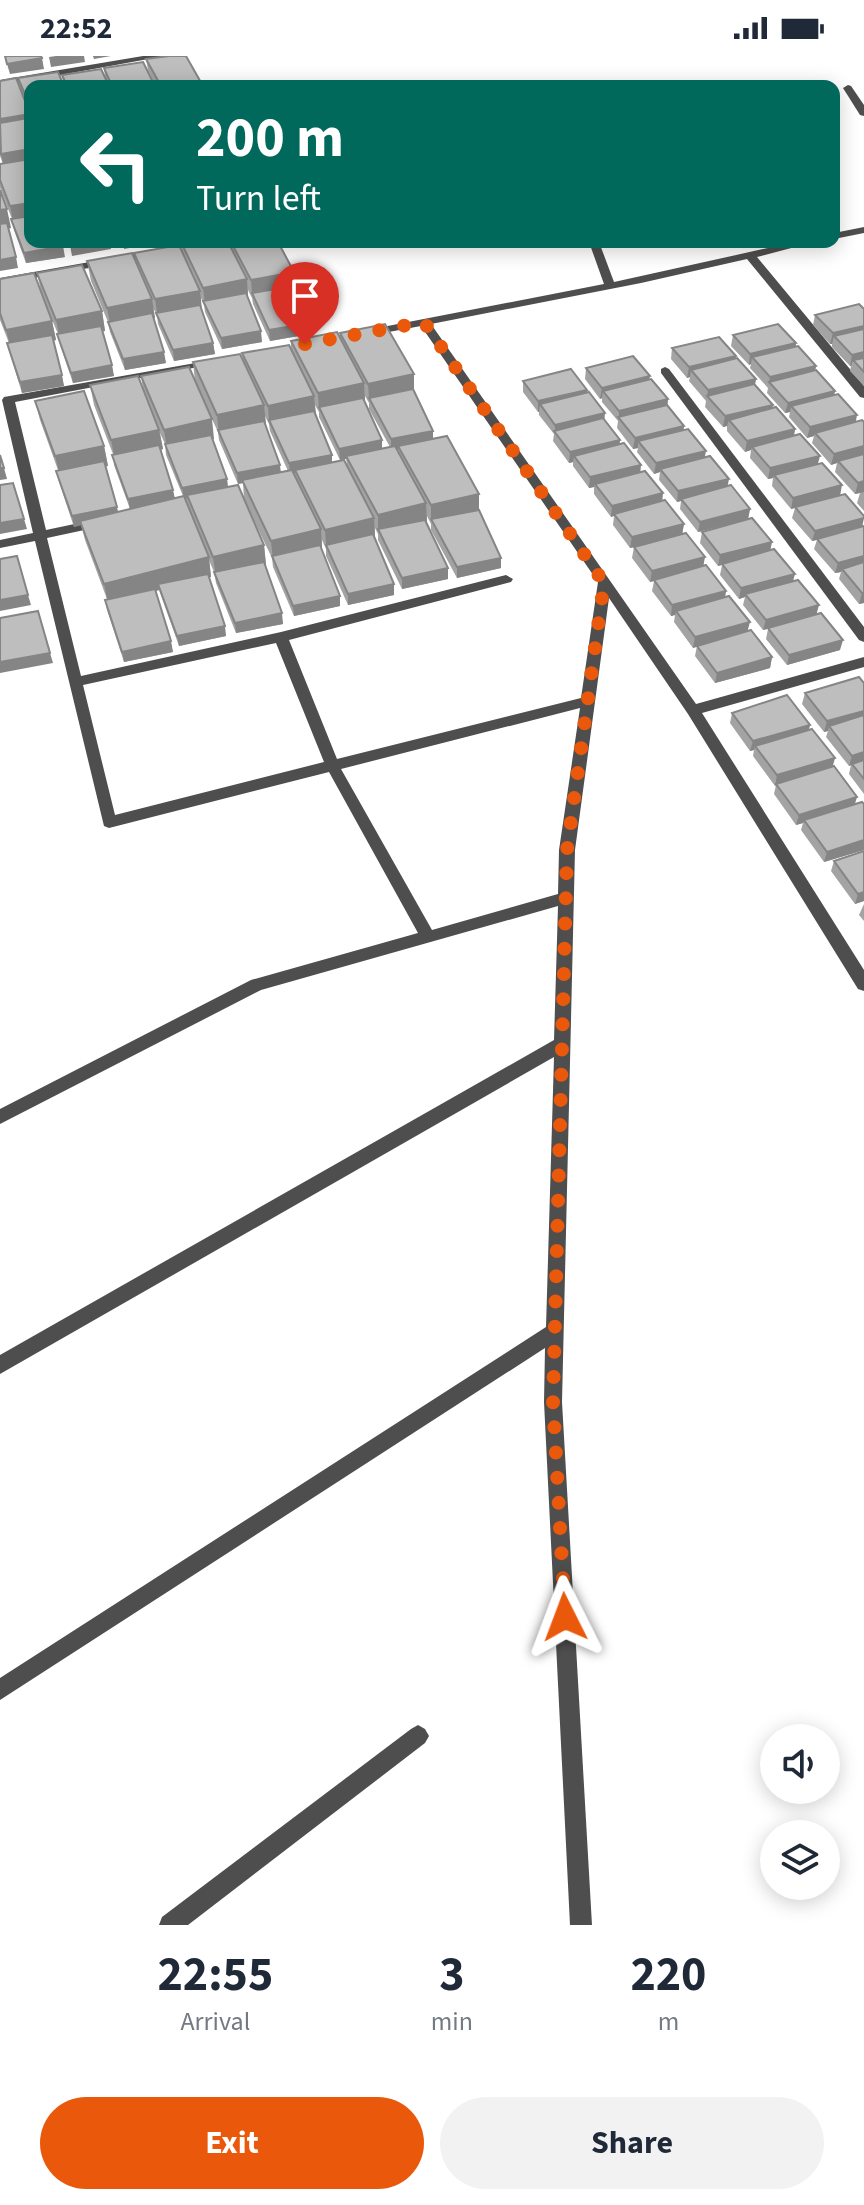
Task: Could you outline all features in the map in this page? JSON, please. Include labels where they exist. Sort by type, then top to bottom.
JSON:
[{"type":"street","points":[[0,83],[160,56]]},
{"type":"street","points":[[848,88],[864,113]]},
{"type":"street","points":[[840,235],[864,230]]},
{"type":"street","points":[[596,248],[610,286]]},
{"type":"street","points":[[347,336],[610,286],[749,255],[764,248]]},
{"type":"street","points":[[0,281],[177,250]]},
{"type":"street","points":[[749,255],[864,394]]},
{"type":"street","points":[[424,322],[693,710],[864,984]]},
{"type":"street","points":[[224,359],[4,400],[109,822],[588,701]]},
{"type":"street","points":[[665,371],[864,637]]},
{"type":"street","points":[[0,544],[116,519]]},
{"type":"street","points":[[75,682],[281,637],[506,579]]},
{"type":"street","points":[[581,1925],[553,1402],[567,850],[604,583]]},
{"type":"street","points":[[281,637],[332,765],[428,937]]},
{"type":"street","points":[[693,710],[861,667]]},
{"type":"street","points":[[0,1117],[257,985],[566,898]]},
{"type":"street","points":[[0,1365],[562,1044]]},
{"type":"street","points":[[0,1690],[556,1331]]},
{"type":"street","points":[[170,1925],[418,1736]]},
{"type":"building","points":[[5,56],[41,56],[42,58],[7,64]]},
{"type":"building","points":[[186,56],[200,80],[158,80],[146,59]]},
{"type":"building","points":[[143,62],[152,80],[109,80],[104,68]]},
{"type":"building","points":[[101,69],[106,80],[64,80],[62,75]]},
{"type":"building","points":[[58,72],[61,80],[24,80],[24,92],[18,78]]},
{"type":"building","points":[[16,78],[24,99],[24,115],[0,119],[0,81]]},
{"type":"building","points":[[24,119],[24,150],[1,154],[0,123]]},
{"type":"building","points":[[24,160],[24,204],[10,206],[0,180],[0,164]]},
{"type":"building","points":[[0,190],[7,209],[0,210]]},
{"type":"building","points":[[24,217],[24,248],[52,248],[24,253],[11,219]]},
{"type":"building","points":[[7,223],[16,257],[0,260],[0,224]]},
{"type":"building","points":[[180,248],[200,291],[155,299],[134,253]]},
{"type":"building","points":[[184,248],[231,248],[247,279],[203,288]]},
{"type":"building","points":[[234,248],[281,248],[294,272],[251,280]]},
{"type":"building","points":[[132,253],[152,299],[107,308],[87,261]]},
{"type":"building","points":[[82,265],[102,311],[56,320],[37,273]]},
{"type":"building","points":[[34,273],[52,321],[6,330],[0,313],[0,279]]},
{"type":"building","points":[[293,286],[310,323],[269,330],[252,293]]},
{"type":"building","points":[[246,293],[261,331],[221,338],[203,301]]},
{"type":"building","points":[[859,304],[864,309],[864,326],[833,333],[815,315]]},
{"type":"building","points":[[200,305],[213,343],[173,350],[156,313]]},
{"type":"building","points":[[152,313],[164,352],[123,359],[108,322]]},
{"type":"building","points":[[385,324],[414,374],[368,384],[340,333]]},
{"type":"building","points":[[778,324],[796,343],[750,354],[733,335]]},
{"type":"building","points":[[101,326],[112,365],[71,373],[57,334]]},
{"type":"building","points":[[864,329],[864,352],[852,355],[834,336]]},
{"type":"building","points":[[337,332],[364,383],[318,393],[291,341]]},
{"type":"building","points":[[52,335],[62,375],[20,382],[7,343]]},
{"type":"building","points":[[719,337],[736,356],[689,367],[672,348]]},
{"type":"building","points":[[289,345],[314,396],[268,406],[242,353]]},
{"type":"building","points":[[798,346],[816,366],[770,377],[752,357]]},
{"type":"building","points":[[240,354],[264,405],[217,415],[193,362]]},
{"type":"building","points":[[633,356],[650,376],[602,388],[586,368]]},
{"type":"building","points":[[737,358],[756,379],[708,390],[691,370]]},
{"type":"building","points":[[864,358],[864,372],[853,360]]},
{"type":"building","points":[[189,367],[212,419],[164,430],[141,376]]},
{"type":"building","points":[[571,369],[587,390],[538,401],[523,381]]},
{"type":"building","points":[[816,370],[835,391],[788,403],[769,382]]},
{"type":"building","points":[[138,376],[159,430],[111,440],[90,385]]},
{"type":"building","points":[[651,379],[668,399],[619,411],[603,391]]},
{"type":"building","points":[[754,384],[773,405],[725,416],[707,396]]},
{"type":"building","points":[[413,389],[433,431],[391,439],[369,398]]},
{"type":"building","points":[[84,391],[104,446],[55,456],[35,401]]},
{"type":"building","points":[[589,392],[605,413],[555,425],[540,404]]},
{"type":"building","points":[[838,394],[857,415],[810,427],[791,406]]},
{"type":"building","points":[[363,398],[382,440],[339,449],[319,407]]},
{"type":"building","points":[[667,405],[684,426],[635,438],[618,417]]},
{"type":"building","points":[[776,407],[795,429],[747,441],[729,420]]},
{"type":"building","points":[[314,411],[332,455],[289,463],[269,420]]},
{"type":"building","points":[[603,418],[620,440],[570,452],[554,431]]},
{"type":"building","points":[[862,420],[864,446],[834,454],[815,433]]},
{"type":"building","points":[[264,421],[280,465],[237,473],[218,430]]},
{"type":"building","points":[[688,429],[706,451],[656,463],[638,441]]},
{"type":"building","points":[[800,434],[820,456],[770,468],[752,447]]},
{"type":"building","points":[[211,435],[227,479],[182,488],[165,444]]},
{"type":"building","points":[[447,436],[479,494],[431,505],[398,446]]},
{"type":"building","points":[[624,443],[641,465],[590,477],[574,456]]},
{"type":"building","points":[[159,445],[173,490],[128,499],[112,455]]},
{"type":"building","points":[[395,446],[426,503],[378,515],[346,456]]},
{"type":"building","points":[[864,454],[864,481],[858,483],[838,461]]},
{"type":"building","points":[[710,456],[729,479],[678,491],[660,469]]},
{"type":"building","points":[[344,460],[374,518],[325,530],[295,470]]},
{"type":"building","points":[[104,461],[117,507],[72,516],[56,471]]},
{"type":"building","points":[[822,463],[842,485],[793,498],[774,475]]},
{"type":"building","points":[[292,470],[321,529],[271,541],[242,480]]},
{"type":"building","points":[[645,471],[663,493],[612,506],[595,484]]},
{"type":"building","points":[[13,483],[24,519],[0,523],[0,485]]},
{"type":"building","points":[[238,485],[264,545],[213,557],[187,495]]},
{"type":"building","points":[[731,485],[750,509],[700,522],[681,499]]},
{"type":"building","points":[[845,494],[864,518],[815,531],[795,507]]},
{"type":"building","points":[[184,496],[209,557],[104,584],[80,521]]},
{"type":"building","points":[[665,500],[684,524],[632,537],[614,514]]},
{"type":"building","points":[[479,510],[501,558],[457,567],[431,519]]},
{"type":"building","points":[[752,518],[772,542],[720,555],[702,532]]},
{"type":"building","points":[[425,520],[448,568],[402,578],[378,529]]},
{"type":"building","points":[[864,526],[864,556],[838,563],[817,539]]},
{"type":"building","points":[[686,533],[705,557],[652,571],[634,547]]},
{"type":"building","points":[[373,534],[394,584],[348,594],[326,545]]},
{"type":"building","points":[[320,545],[340,596],[293,606],[272,556]]},
{"type":"building","points":[[774,549],[795,574],[741,588],[722,564]]},
{"type":"building","points":[[17,556],[28,595],[0,600],[0,559]]},
{"type":"building","points":[[264,562],[282,613],[235,623],[214,572]]},
{"type":"building","points":[[864,562],[864,593],[862,593],[842,569]]},
{"type":"building","points":[[706,565],[726,591],[672,605],[654,580]]},
{"type":"building","points":[[208,574],[225,626],[177,636],[158,584]]},
{"type":"building","points":[[798,580],[819,605],[766,620],[745,594]]},
{"type":"building","points":[[155,589],[171,641],[122,652],[105,600]]},
{"type":"building","points":[[729,596],[750,622],[695,637],[676,611]]},
{"type":"building","points":[[38,611],[50,653],[0,662],[0,618]]},
{"type":"building","points":[[821,613],[843,640],[789,655],[768,628]]},
{"type":"building","points":[[751,630],[772,657],[717,673],[697,646]]},
{"type":"building","points":[[859,677],[864,683],[864,711],[827,721],[805,693]]},
{"type":"building","points":[[787,695],[810,725],[753,741],[732,713]]},
{"type":"building","points":[[864,715],[864,752],[852,756],[829,726]]},
{"type":"building","points":[[812,729],[835,758],[777,775],[755,746]]},
{"type":"building","points":[[864,760],[864,779],[852,764]]},
{"type":"building","points":[[834,766],[857,797],[799,815],[776,784]]},
{"type":"building","points":[[862,802],[864,840],[827,852],[804,820]]},
{"type":"building","points":[[864,851],[864,892],[858,894],[834,861]]},
{"type":"route","points":[[305,344],[424,322],[604,583],[567,850],[553,1402],[565,1617]]}]
